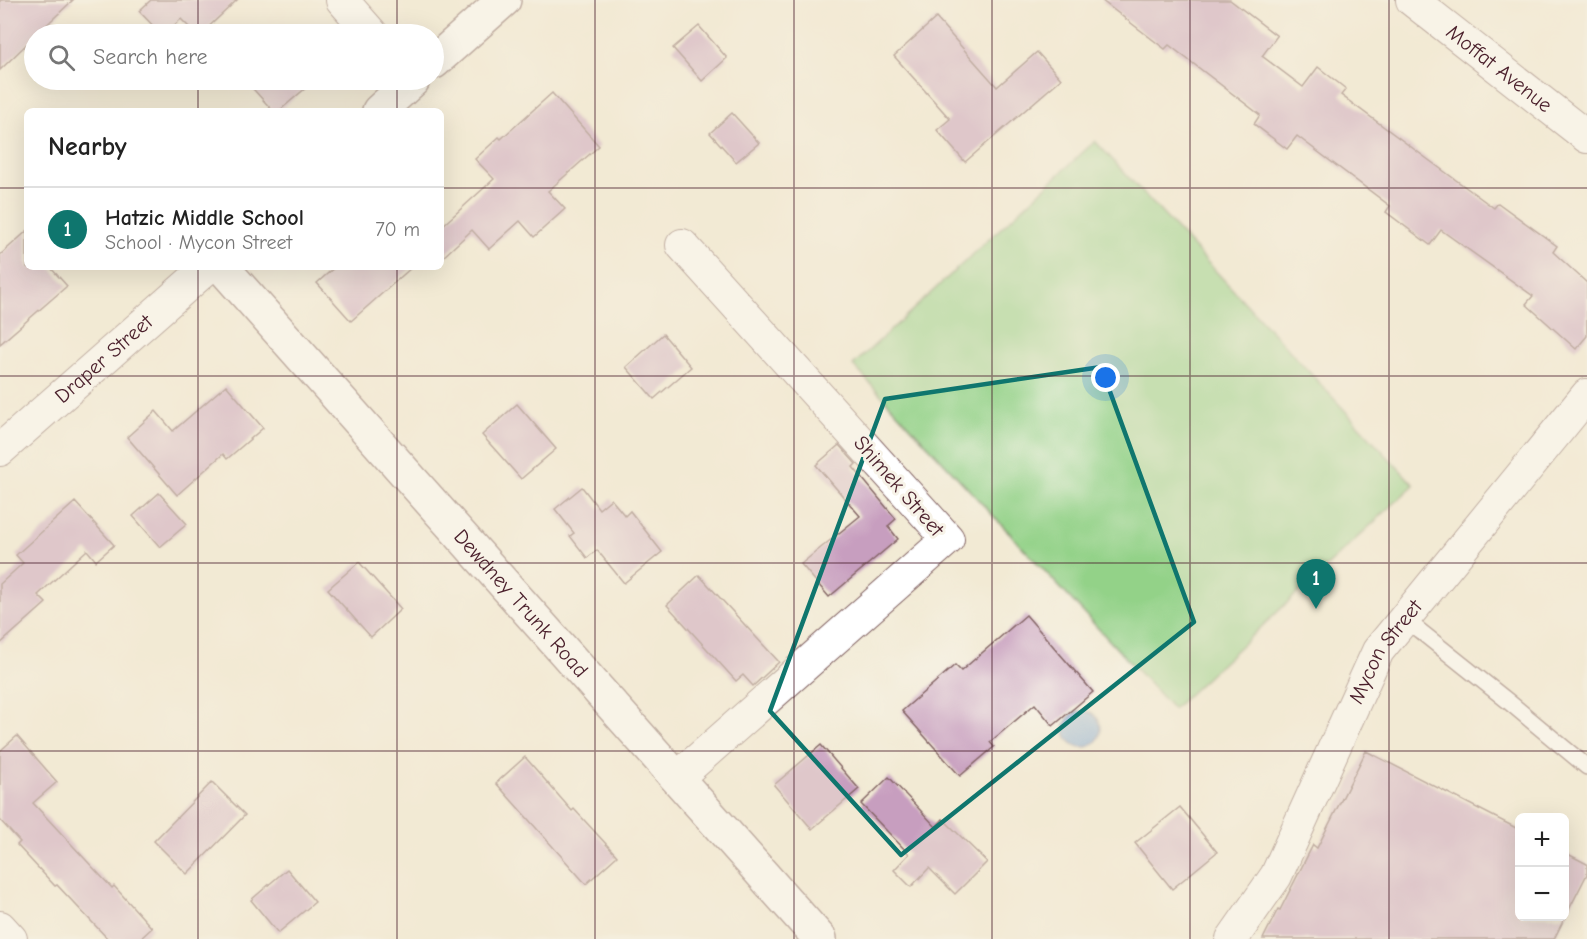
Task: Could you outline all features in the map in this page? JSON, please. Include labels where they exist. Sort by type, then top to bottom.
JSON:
[{"type":"main road","points":[[444,53],[504,0]]},
{"type":"main road","points":[[382,108],[402,90]]},
{"type":"main road","name":"Dewdney Trunk Road","points":[[225,270],[820,939]]},
{"type":"street","points":[[342,0],[363,24]]},
{"type":"street","name":"Moffat Avenue","points":[[1412,0],[1587,137]]},
{"type":"street","name":"Shimek Street","points":[[677,778],[948,539],[682,244]]},
{"type":"street","name":"Draper Street","points":[[0,450],[205,270]]},
{"type":"street","name":"Mycon Street","points":[[1232,939],[1276,876],[1378,651],[1587,395]]},
{"type":"street","points":[[0,927],[11,939]]},
{"type":"lane","points":[[1405,619],[1587,767]]},
{"type":"highlighted area","points":[[1101,367],[1194,622],[901,855],[770,711],[885,399]]},
{"type":"green space","points":[[1095,141],[1414,485],[1173,709],[853,365]]},
{"type":"water","points":[[1083,711],[1096,716],[1101,729],[1096,742],[1083,747],[1070,742],[1065,729],[1070,716]]},
{"type":"building","points":[[0,0],[73,0],[48,24],[24,24],[24,47],[0,70]]},
{"type":"building","points":[[151,0],[237,0],[212,24],[186,24],[181,19],[176,24],[151,24],[139,11]]},
{"type":"building","points":[[1101,0],[1230,0],[1277,36],[1262,56],[1303,87],[1318,67],[1346,89],[1341,95],[1494,208],[1498,203],[1557,246],[1553,252],[1587,283],[1587,336],[1576,349],[1526,304],[1533,296],[1441,230],[1430,245],[1386,212],[1390,206],[1297,136],[1287,149],[1254,124],[1260,115],[1169,45],[1165,49]]},
{"type":"building","points":[[936,18],[997,87],[1037,52],[1061,79],[965,162],[937,130],[950,119],[894,56]]},
{"type":"building","points":[[699,26],[727,58],[702,81],[673,48]]},
{"type":"building","points":[[254,90],[303,90],[282,108],[270,108]]},
{"type":"building","points":[[552,93],[599,146],[548,191],[565,209],[534,237],[520,221],[489,249],[472,230],[444,256],[444,224],[494,179],[475,159],[499,137],[501,139]]},
{"type":"building","points":[[732,113],[759,143],[736,162],[710,133]]},
{"type":"building","points":[[24,234],[24,270],[53,270],[67,286],[0,344],[0,255]]},
{"type":"building","points":[[332,270],[409,270],[351,321],[317,283]]},
{"type":"building","points":[[663,334],[691,367],[654,399],[626,367]]},
{"type":"building","points":[[226,385],[263,428],[227,459],[223,454],[177,495],[127,437],[156,411],[173,431]]},
{"type":"building","points":[[517,404],[556,449],[521,479],[482,435]]},
{"type":"building","points":[[839,445],[856,464],[853,467],[896,519],[888,526],[898,539],[829,597],[801,564],[860,516],[816,465]]},
{"type":"building","points":[[582,487],[599,509],[611,499],[625,516],[630,511],[662,552],[624,583],[597,550],[587,558],[570,536],[574,533],[555,509]]},
{"type":"building","points":[[159,493],[187,524],[160,547],[133,516]]},
{"type":"building","points":[[75,502],[114,545],[96,561],[87,550],[38,595],[46,603],[0,644],[0,584],[23,563],[16,555]]},
{"type":"building","points":[[359,562],[401,609],[371,637],[328,589]]},
{"type":"building","points":[[699,575],[779,662],[753,686],[743,675],[736,681],[667,605]]},
{"type":"building","points":[[1026,615],[1093,692],[1053,726],[1035,704],[990,742],[994,747],[960,776],[902,711],[955,665],[961,671]]},
{"type":"building","points":[[17,736],[57,782],[33,803],[152,928],[140,939],[108,939],[17,845],[20,842],[0,820],[0,751]]},
{"type":"building","points":[[821,745],[859,789],[812,829],[774,785]]},
{"type":"building","points":[[1366,751],[1515,827],[1515,921],[1563,921],[1554,939],[1263,939],[1313,845],[1317,848]]},
{"type":"building","points":[[525,757],[572,811],[574,809],[617,856],[586,884],[496,783]]},
{"type":"building","points":[[889,777],[936,827],[943,819],[987,862],[955,894],[929,868],[911,887],[894,870],[909,854],[861,804]]},
{"type":"building","points":[[212,782],[245,815],[187,874],[154,841]]},
{"type":"building","points":[[1180,807],[1217,852],[1172,889],[1135,843]]},
{"type":"building","points":[[1569,855],[1587,864],[1587,874],[1569,909]]},
{"type":"building","points":[[287,869],[315,902],[278,933],[251,900]]},
{"type":"place","name":"Hatzic Middle School","points":[[1316,609]]}]
